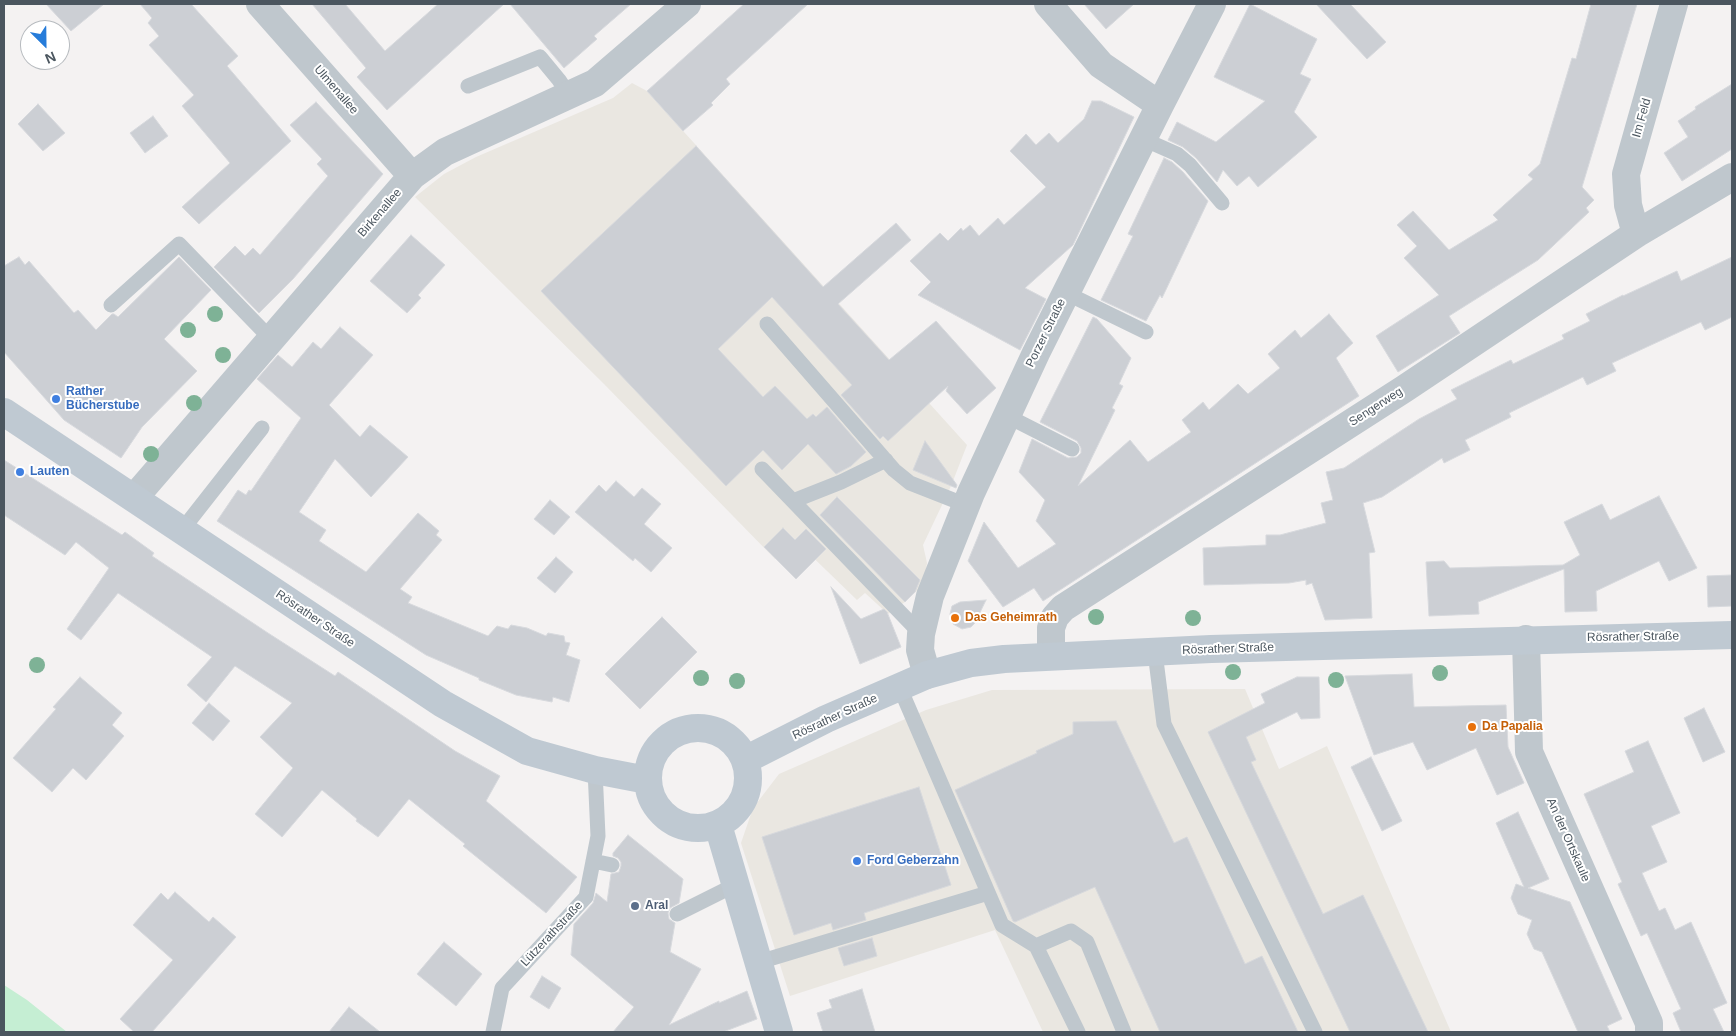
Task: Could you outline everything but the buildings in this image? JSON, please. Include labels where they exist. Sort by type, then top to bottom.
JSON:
[{"type":"main road","name":"Rösrather Straße","points":[[4,412],[443,704],[527,751],[595,770],[647,780]]},
{"type":"main road","name":"Rösrather Straße","points":[[745,760],[826,719],[927,676],[971,663],[1004,658],[1526,639],[1732,635]]},
{"type":"main road","points":[[696,727],[711,729],[726,736],[738,746],[745,760],[749,775],[747,790],[741,805],[731,816],[718,825],[702,828],[686,827],[671,821],[658,810],[650,796],[647,780],[649,764],[655,750],[666,738],[680,730],[696,727]]},
{"type":"main road","points":[[718,825],[779,1032]]},
{"type":"street","name":"Ulmenallee","points":[[260,4],[412,176]]},
{"type":"street","name":"Birkenallee","points":[[134,498],[412,176],[445,152],[595,83],[687,4]]},
{"type":"street","points":[[1048,4],[1101,65],[1160,105]]},
{"type":"street","name":"Porzer Straße","points":[[927,676],[920,650],[920,634],[930,596],[966,506],[1066,293],[1212,4]]},
{"type":"street","name":"Im Feld","points":[[1636,234],[1628,205],[1626,174],[1674,4]]},
{"type":"street","name":"Sengerweg","points":[[1051,656],[1051,628],[1055,617],[1063,608],[1404,389],[1636,234],[1732,178]]},
{"type":"street","name":"An der Ortskaule","points":[[1526,639],[1529,752],[1649,1023],[1649,1032]]},
{"type":"lane","points":[[468,86],[540,57],[569,95]]},
{"type":"lane","points":[[1143,139],[1177,154],[1190,165],[1222,203]]},
{"type":"lane","points":[[111,304],[179,244],[272,338]]},
{"type":"lane","points":[[1066,293],[1146,332]]},
{"type":"lane","points":[[766,324],[894,470],[910,483],[966,506]]},
{"type":"lane","points":[[1007,416],[1072,449]]},
{"type":"lane","points":[[182,530],[262,428]]},
{"type":"lane","points":[[792,501],[841,482],[886,460]]},
{"type":"lane","points":[[762,469],[920,634]]},
{"type":"lane","points":[[1154,652],[1164,724],[1315,1032]]},
{"type":"lane","points":[[900,688],[1002,925],[1036,946],[1078,1032]]},
{"type":"lane","name":"Lützerathstraße","points":[[493,1032],[502,988],[586,897],[598,836],[595,770]]},
{"type":"lane","points":[[593,861],[612,865]]},
{"type":"lane","points":[[677,914],[735,885]]},
{"type":"lane","points":[[759,962],[988,893]]},
{"type":"lane","points":[[1036,946],[1071,931],[1087,942],[1124,1032]]},
{"type":"shaded area","points":[[632,83],[647,91],[967,445],[951,486],[923,545],[927,563],[924,584],[905,602],[888,614],[865,593],[857,600],[795,540],[775,559],[604,384],[415,197],[444,174],[476,157],[613,98]]},
{"type":"shaded area","points":[[1245,689],[1279,769],[1327,746],[1451,1032],[1043,1032],[995,930],[790,996],[741,843],[753,808],[779,774],[926,710],[992,690]]},
{"type":"green space","points":[[4,985],[27,1000],[67,1032],[4,1032]]},
{"type":"place","name":"Rather Bücherstube","points":[[56,399]]},
{"type":"place","name":"Lauten","points":[[20,472]]},
{"type":"place","name":"Das Geheimrath","points":[[955,618]]},
{"type":"place","name":"Da Papalia","points":[[1472,727]]},
{"type":"place","name":"Ford Geberzahn","points":[[857,861]]},
{"type":"place","name":"Aral","points":[[635,906]]}]
